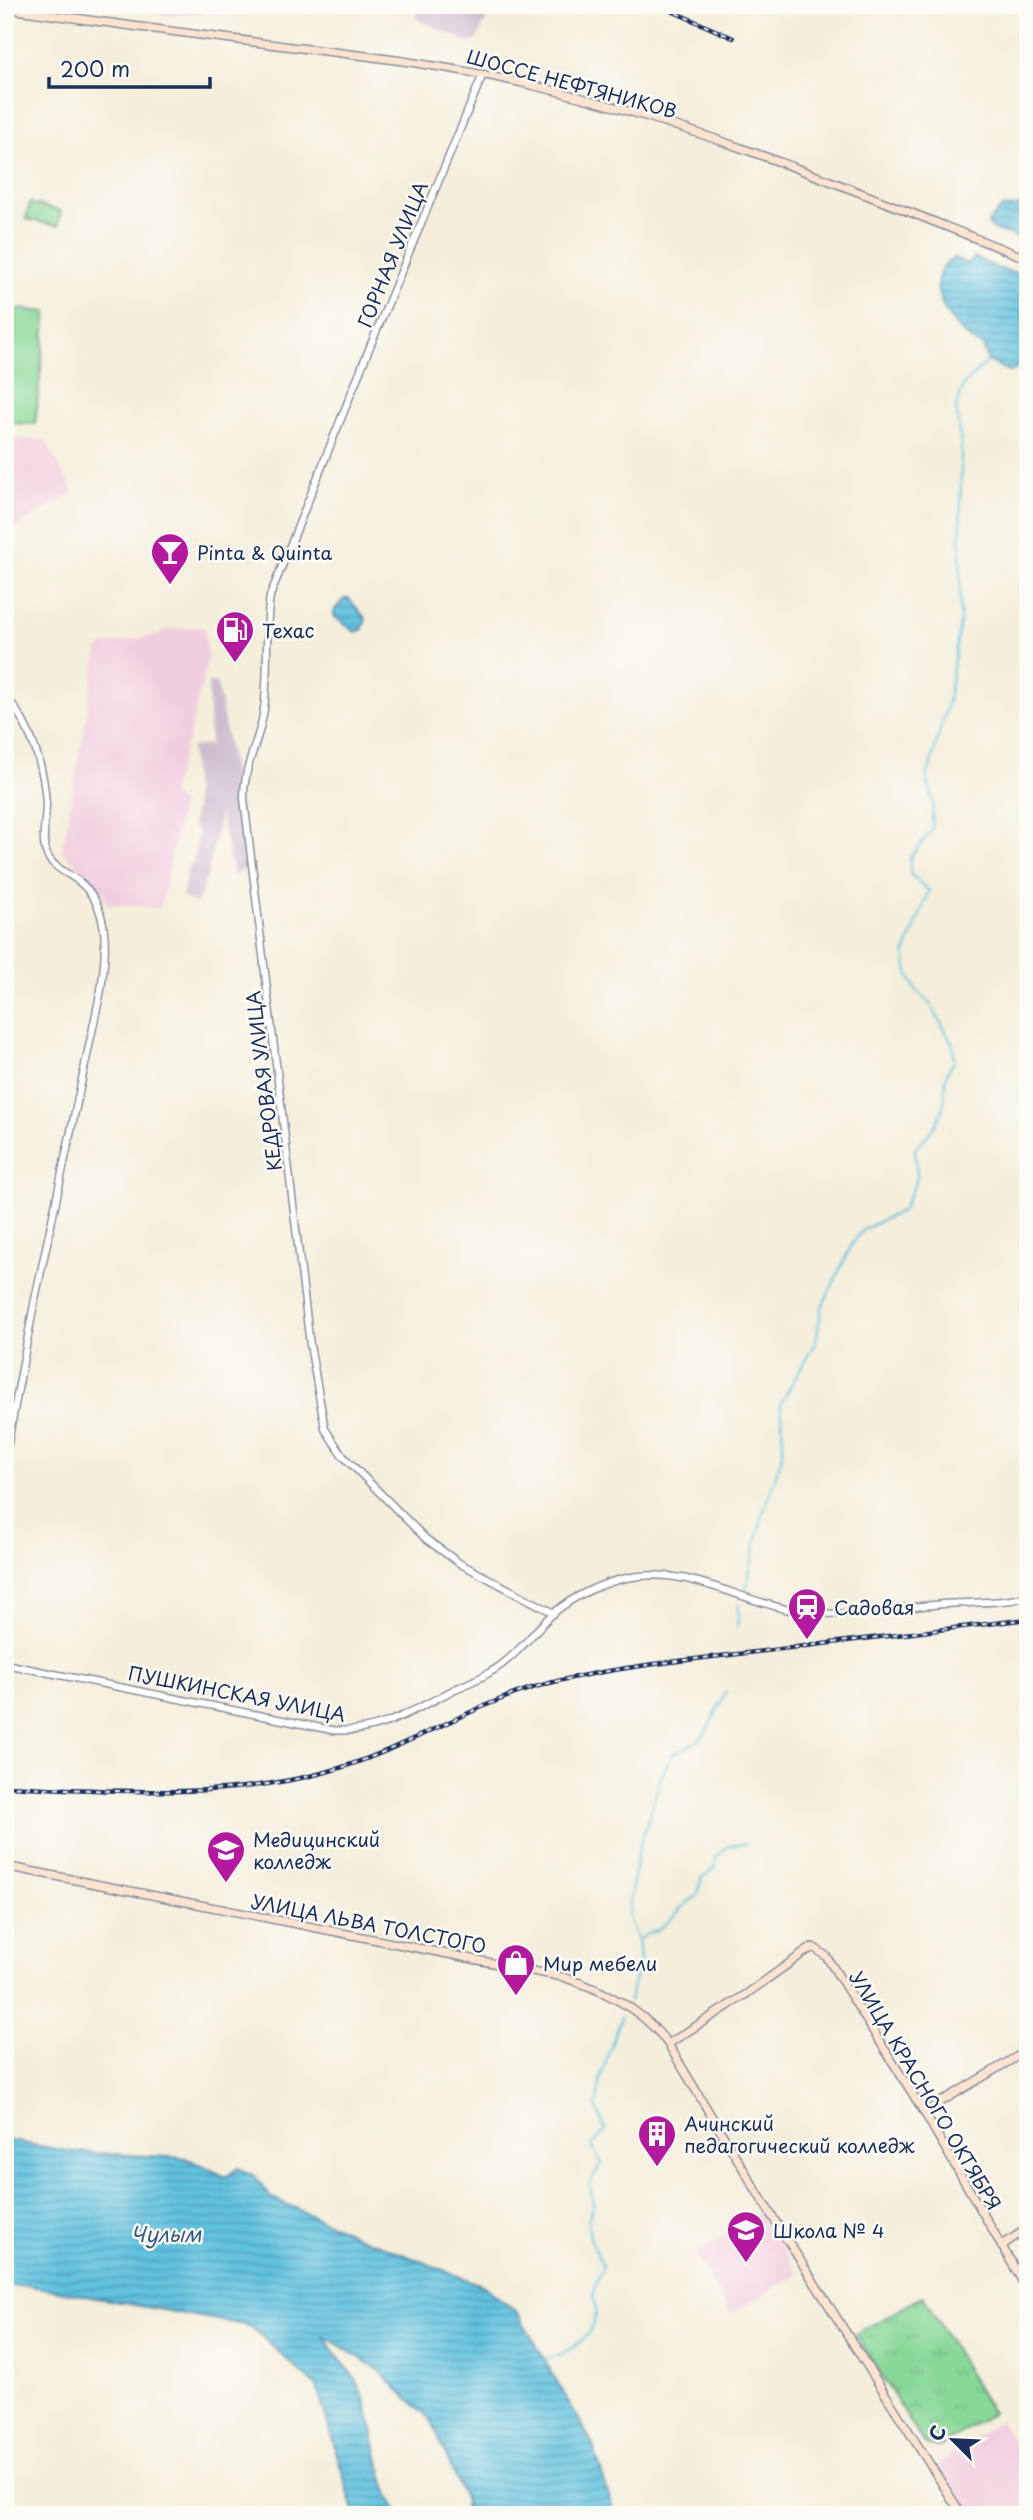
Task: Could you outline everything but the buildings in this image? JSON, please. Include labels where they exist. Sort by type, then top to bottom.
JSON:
[{"type":"main road","name":"ШОССЕ НЕФТЯНИКОВ","points":[[5,8],[386,58],[483,74],[603,104],[708,137],[1028,258]]},
{"type":"main road","name":"УЛИЦА ЛЬВА ТОЛСТОГО","points":[[5,1866],[563,1977],[628,2006],[650,2021],[668,2044],[765,2205],[962,2515]]},
{"type":"main road","name":"УЛИЦА КРАСНОГО ОКТЯБРЯ","points":[[668,2044],[813,1947],[827,1956],[924,2112],[1028,2291]]},
{"type":"main road","points":[[924,2112],[1028,2050]]},
{"type":"main road","points":[[1001,2246],[1028,2228]]},
{"type":"street","name":"ГОРНАЯ УЛИЦА","points":[[330,445],[483,74]]},
{"type":"street","name":"КЕДРОВАЯ УЛИЦА","points":[[330,445],[270,596],[263,716],[248,764],[244,788],[310,1345],[323,1424],[343,1456],[426,1539],[466,1567],[554,1613]]},
{"type":"street","points":[[5,695],[22,718],[41,770],[46,803],[46,853],[54,864],[77,880],[92,895],[106,940],[101,990],[34,1304],[5,1459]]},
{"type":"street","name":"ПУШКИНСКАЯ УЛИЦА","points":[[5,1664],[332,1730],[353,1731],[371,1728],[400,1717],[489,1673],[516,1654],[554,1613],[595,1589],[622,1578],[643,1575],[693,1581],[758,1602],[806,1613],[882,1612],[1028,1595]]},
{"type":"shaded area","points":[[103,5],[216,5],[217,12],[164,14]]},
{"type":"shaded area","points":[[419,5],[492,5],[477,40],[470,43],[415,18],[421,7]]},
{"type":"shaded area","points":[[5,439],[45,440],[74,492],[5,534]]},
{"type":"shaded area","points":[[204,627],[208,657],[191,729],[171,793],[182,805],[160,908],[106,904],[103,891],[62,851],[98,650],[103,645],[162,634],[163,629]]},
{"type":"shaded area","points":[[208,682],[217,683],[250,866],[233,875],[220,813],[207,877],[197,903],[182,897],[189,864],[193,864],[198,833],[192,824],[195,809],[191,747],[210,745]]},
{"type":"shaded area","name":"Школа № 4","points":[[760,2212],[798,2274],[731,2314],[695,2254]]},
{"type":"shaded area","points":[[1000,2421],[1028,2466],[1028,2515],[968,2515],[937,2464]]},
{"type":"green space","points":[[30,203],[61,211],[58,226],[26,219]]},
{"type":"green space","points":[[5,308],[47,312],[35,424],[5,423]]},
{"type":"green space","points":[[923,2296],[992,2413],[939,2447],[922,2441],[856,2334]]},
{"type":"water","points":[[1028,196],[1028,241],[992,229],[988,223],[1001,208],[1018,207]]},
{"type":"water","points":[[955,258],[967,264],[975,258],[997,268],[1028,276],[1028,341],[1025,343],[1021,364],[1011,372],[988,361],[983,346],[961,330],[943,305],[938,292],[938,279],[943,267]]},
{"type":"water","points":[[348,598],[366,619],[362,630],[355,632],[334,616],[334,611]]},
{"type":"water","name":"Чулым","points":[[5,2140],[74,2152],[186,2158],[226,2177],[238,2168],[255,2176],[270,2197],[359,2237],[484,2286],[518,2313],[592,2443],[615,2515],[466,2515],[465,2501],[432,2421],[375,2367],[324,2336],[358,2385],[386,2486],[401,2515],[355,2515],[317,2387],[250,2326],[26,2285],[5,2287]]},
{"type":"waterway","points":[[746,1588],[762,1516],[781,1460],[781,1403],[816,1341],[822,1307],[853,1242],[864,1229],[903,1210],[917,1179],[915,1149],[939,1118],[947,1073],[954,1062],[953,1045],[931,1005],[916,990],[908,973],[905,953],[929,891],[910,874],[910,858],[932,830],[933,802],[927,777],[948,701],[960,622],[961,443],[956,409],[963,385],[988,361]]},
{"type":"waterway","points":[[737,1627],[739,1604]]},
{"type":"waterway","points":[[629,2001],[640,1958],[638,1941],[629,1917],[631,1893],[638,1852],[662,1775],[672,1754],[688,1747],[705,1734],[726,1692]]},
{"type":"waterway","points":[[639,1940],[663,1927],[697,1896],[702,1878],[716,1867],[716,1857],[729,1846],[747,1843]]},
{"type":"waterway","points":[[544,2360],[562,2354],[579,2343],[595,2319],[593,2293],[603,2266],[590,2238],[588,2221],[593,2204],[590,2182],[602,2164],[592,2146],[606,2130],[596,2107],[601,2076],[621,2017]]},
{"type":"waterway","points":[[743,2515],[752,2510],[760,2515]]},
{"type":"railway","points":[[658,5],[733,38]]},
{"type":"railway","points":[[5,1786],[166,1791],[247,1787],[286,1781],[356,1762],[502,1699],[562,1680],[671,1662],[1028,1619]]},
{"type":"place","name":"Pinta & Quinta","points":[[170,586]]},
{"type":"place","name":"Техас","points":[[235,664]]},
{"type":"place","name":"Садовая","points":[[807,1641]]},
{"type":"place","name":"Медицинский колледж","points":[[226,1884]]},
{"type":"place","name":"Мир мебели","points":[[516,1997]]},
{"type":"place","name":"Ачинский педагогический колледж","points":[[657,2168]]},
{"type":"place","name":"Школа № 4","points":[[746,2264]]}]
